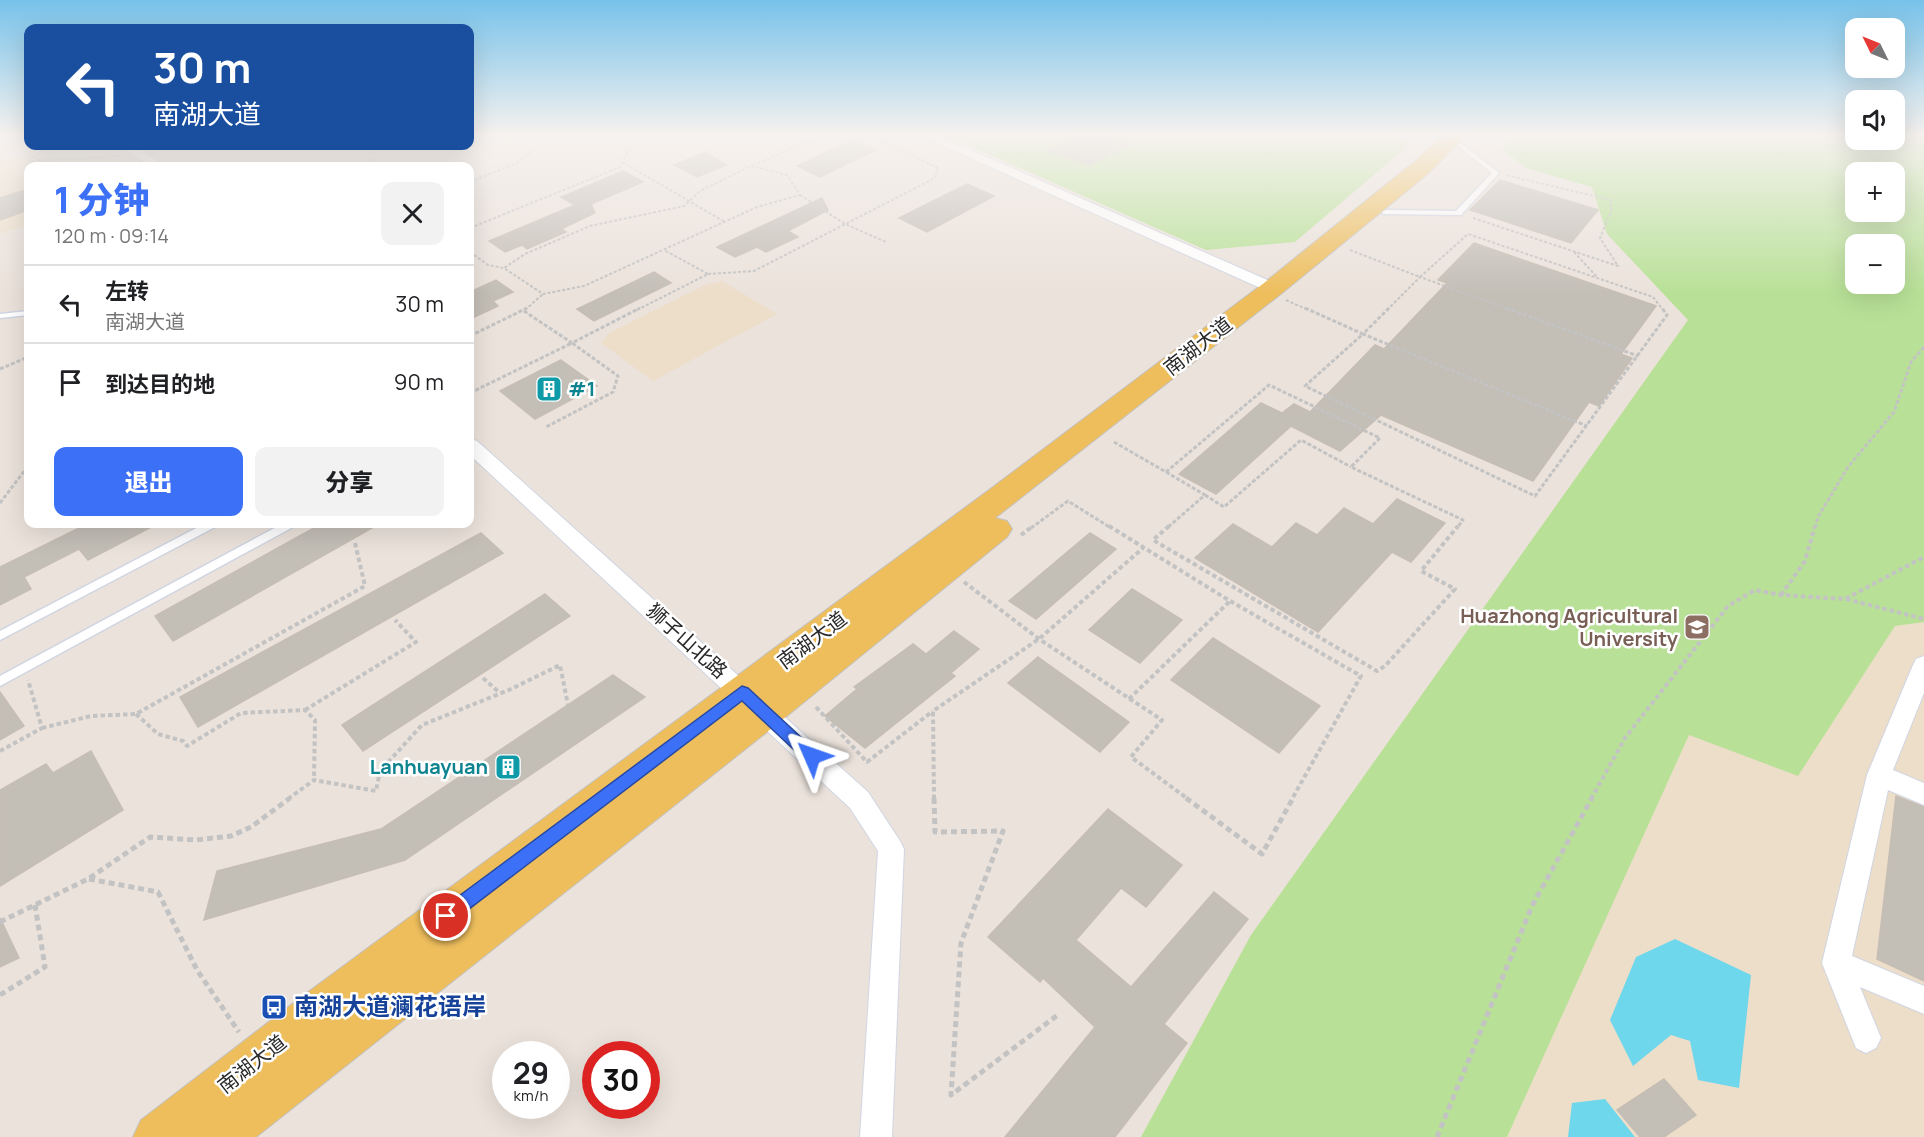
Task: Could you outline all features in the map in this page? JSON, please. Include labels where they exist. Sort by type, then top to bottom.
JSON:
[{"type":"main road","name":"南湖大道","points":[[1279,294],[1399,187]]},
{"type":"main road","name":"南湖大道","points":[[217,1137],[753,702],[1279,294],[1345,248],[1412,187]]},
{"type":"main road","name":"南湖大道","points":[[158,1137],[258,1059],[753,702]]},
{"type":"street","points":[[1041,187],[1279,294]]},
{"type":"street","name":"狮子山北路","points":[[474,449],[859,801],[891,849],[876,1137]]},
{"type":"street","points":[[1866,1038],[1836,963],[1879,775],[1924,665]]},
{"type":"street","points":[[1879,775],[1924,794]]},
{"type":"street","points":[[1836,963],[1924,1000]]},
{"type":"lane","points":[[1386,212],[1458,213],[1483,187]]},
{"type":"lane","points":[[0,316],[24,313]]},
{"type":"lane","points":[[0,636],[203,528]]},
{"type":"lane","points":[[0,681],[282,528]]},
{"type":"path","points":[[474,226],[571,187]]},
{"type":"path","points":[[663,187],[725,222]]},
{"type":"path","points":[[504,268],[525,254],[590,226],[684,206],[700,191],[708,187]]},
{"type":"path","points":[[795,187],[800,195],[845,224],[886,242]]},
{"type":"path","points":[[474,391],[708,274],[754,271],[917,187]]},
{"type":"path","points":[[1458,213],[1618,266],[1600,238],[1611,211],[1611,200],[1556,187]]},
{"type":"path","points":[[474,334],[524,311],[543,294],[584,286],[757,207],[800,195]]},
{"type":"path","points":[[1468,234],[1597,278],[1653,297],[1667,315],[1535,496],[1305,386],[1364,334],[1420,277],[1468,234]]},
{"type":"path","points":[[1345,248],[1638,356]]},
{"type":"path","points":[[663,250],[708,274]]},
{"type":"path","points":[[1573,251],[1597,278]]},
{"type":"path","points":[[474,255],[488,265],[504,268],[543,294]]},
{"type":"path","points":[[1279,294],[1364,334],[1587,426]]},
{"type":"path","points":[[524,311],[618,376],[613,392],[546,427]]},
{"type":"path","points":[[1781,596],[1805,561],[1818,517],[1848,467],[1894,412],[1911,362],[1924,348]]},
{"type":"path","points":[[0,369],[24,359]]},
{"type":"path","points":[[1167,472],[1269,385],[1380,438],[1351,467]]},
{"type":"path","points":[[1114,442],[1167,472],[1205,495],[1224,507],[1301,440],[1351,467],[1463,520],[1421,571],[1455,589],[1385,666],[1377,671],[1153,540],[1205,495]]},
{"type":"path","points":[[0,503],[24,471]]},
{"type":"path","points":[[969,573],[959,579],[1039,639],[1162,720],[1131,757],[1262,854],[1361,675],[1230,601],[1068,501],[1014,540]]},
{"type":"path","points":[[0,751],[42,728],[91,716],[136,714],[365,586],[355,543]]},
{"type":"path","points":[[823,701],[815,708],[867,762],[933,711],[1039,639],[1143,548]]},
{"type":"path","points":[[1845,599],[1924,557]]},
{"type":"path","points":[[1437,1137],[1532,906],[1625,738],[1728,606],[1755,590],[1781,596],[1845,599],[1924,619]]},
{"type":"path","points":[[1129,699],[1230,601]]},
{"type":"path","points":[[136,714],[158,734],[183,741],[187,746],[241,713],[305,710],[416,642],[395,620]]},
{"type":"path","points":[[0,922],[88,879],[150,837],[196,840],[231,836],[251,827],[314,780],[376,791],[380,771],[422,725],[560,665],[568,705]]},
{"type":"path","points":[[25,668],[42,728]]},
{"type":"path","points":[[483,678],[500,693]]},
{"type":"path","points":[[305,710],[315,720],[314,780]]},
{"type":"path","points":[[933,711],[935,832],[1003,831],[962,944],[951,1095],[1059,1014]]},
{"type":"path","points":[[88,879],[158,892],[197,970],[258,1059]]},
{"type":"path","points":[[0,995],[45,967],[35,905]]},
{"type":"shaded area","points":[[0,187],[24,187],[24,225],[0,234]]},
{"type":"shaded area","name":"Huazhong Agricultural University","points":[[1592,187],[1845,187],[1845,222],[1905,222],[1905,187],[1924,187],[1924,1137],[1141,1137],[1251,935],[1688,320],[1606,231]]},
{"type":"shaded area","points":[[722,281],[777,314],[653,381],[601,343],[609,333],[705,285]]},
{"type":"green space","points":[[1063,187],[1359,187],[1295,242],[1206,250]]},
{"type":"green space","name":"Huazhong Agricultural University","points":[[1592,187],[1845,187],[1845,222],[1905,222],[1905,187],[1924,187],[1924,622],[1895,626],[1798,776],[1689,735],[1507,1137],[1141,1137],[1251,935],[1688,320],[1607,234]]},
{"type":"water","points":[[1675,939],[1751,975],[1739,1088],[1698,1080],[1690,1041],[1671,1035],[1633,1066],[1610,1020],[1636,957]]},
{"type":"water","points":[[1605,1099],[1635,1137],[1568,1137],[1572,1103]]},
{"type":"building","points":[[585,187],[631,187],[591,204],[595,213],[561,229],[566,232],[527,249],[522,245],[505,252],[489,241],[575,205],[561,197]]},
{"type":"building","points":[[961,187],[974,187],[994,196],[927,232],[899,218]]},
{"type":"building","points":[[1493,187],[1523,187],[1598,210],[1571,243],[1470,210]]},
{"type":"building","points":[[24,190],[24,211],[0,220],[0,198]]},
{"type":"building","points":[[822,198],[828,210],[788,231],[798,237],[766,252],[757,247],[735,257],[717,247]]},
{"type":"building","points":[[1474,243],[1656,306],[1621,354],[1632,358],[1599,406],[1589,402],[1533,481],[1381,415],[1340,451],[1291,426],[1216,494],[1179,474],[1261,403],[1282,413],[1294,404],[1310,412],[1375,345],[1384,349],[1447,283],[1438,280]]},
{"type":"building","points":[[654,272],[671,283],[594,321],[577,309]]},
{"type":"building","points":[[496,280],[513,292],[493,301],[498,306],[474,317],[474,290]]},
{"type":"building","name":"#1","points":[[561,360],[597,386],[535,419],[500,391]]},
{"type":"building","points":[[1397,499],[1445,523],[1411,562],[1392,552],[1318,632],[1195,558],[1233,524],[1272,547],[1296,523],[1317,535],[1344,508],[1373,524]]},
{"type":"building","points":[[79,528],[149,528],[88,560],[79,549],[24,577],[31,589],[0,605],[0,567]]},
{"type":"building","points":[[314,528],[372,528],[173,641],[155,616]]},
{"type":"building","points":[[481,533],[503,553],[198,727],[180,697]]},
{"type":"building","points":[[1090,533],[1116,549],[1036,619],[1009,601]]},
{"type":"building","points":[[1132,589],[1182,620],[1140,663],[1089,630]]},
{"type":"building","name":"Lanhuayuan","points":[[545,594],[570,616],[363,751],[342,725]]},
{"type":"building","points":[[954,631],[979,649],[951,673],[955,676],[865,748],[825,716],[857,689],[854,687],[913,644],[926,654]]},
{"type":"building","points":[[1213,638],[1320,706],[1279,753],[1171,680]]},
{"type":"building","points":[[1038,657],[1129,722],[1100,752],[1008,683]]},
{"type":"building","name":"Lanhuayuan","points":[[613,675],[645,697],[405,860],[204,920],[217,871],[381,829]]},
{"type":"building","points":[[0,692],[24,726],[0,740]]},
{"type":"building","points":[[91,751],[123,810],[0,886],[0,790],[46,764],[53,773]]},
{"type":"building","points":[[1896,796],[1924,807],[1924,981],[1877,959]]},
{"type":"building","points":[[1108,809],[1182,865],[1146,907],[1121,888],[1076,940],[1131,987],[1214,892],[1248,919],[1164,1024],[1187,1043],[1115,1137],[1005,1137],[1095,1027],[1043,978],[1040,982],[988,937]]},
{"type":"building","points":[[0,918],[19,958],[0,967]]},
{"type":"building","points":[[1664,1079],[1696,1115],[1664,1137],[1640,1137],[1617,1110]]},
{"type":"place","name":"#1","points":[[549,389]]},
{"type":"place","name":"Huazhong Agricultural University","points":[[1697,627]]},
{"type":"place","name":"Lanhuayuan","points":[[508,767]]},
{"type":"place","name":"南湖大道澜花语岸","points":[[274,1007]]},
{"type":"route","points":[[446,916],[742,692],[812,756]]}]
